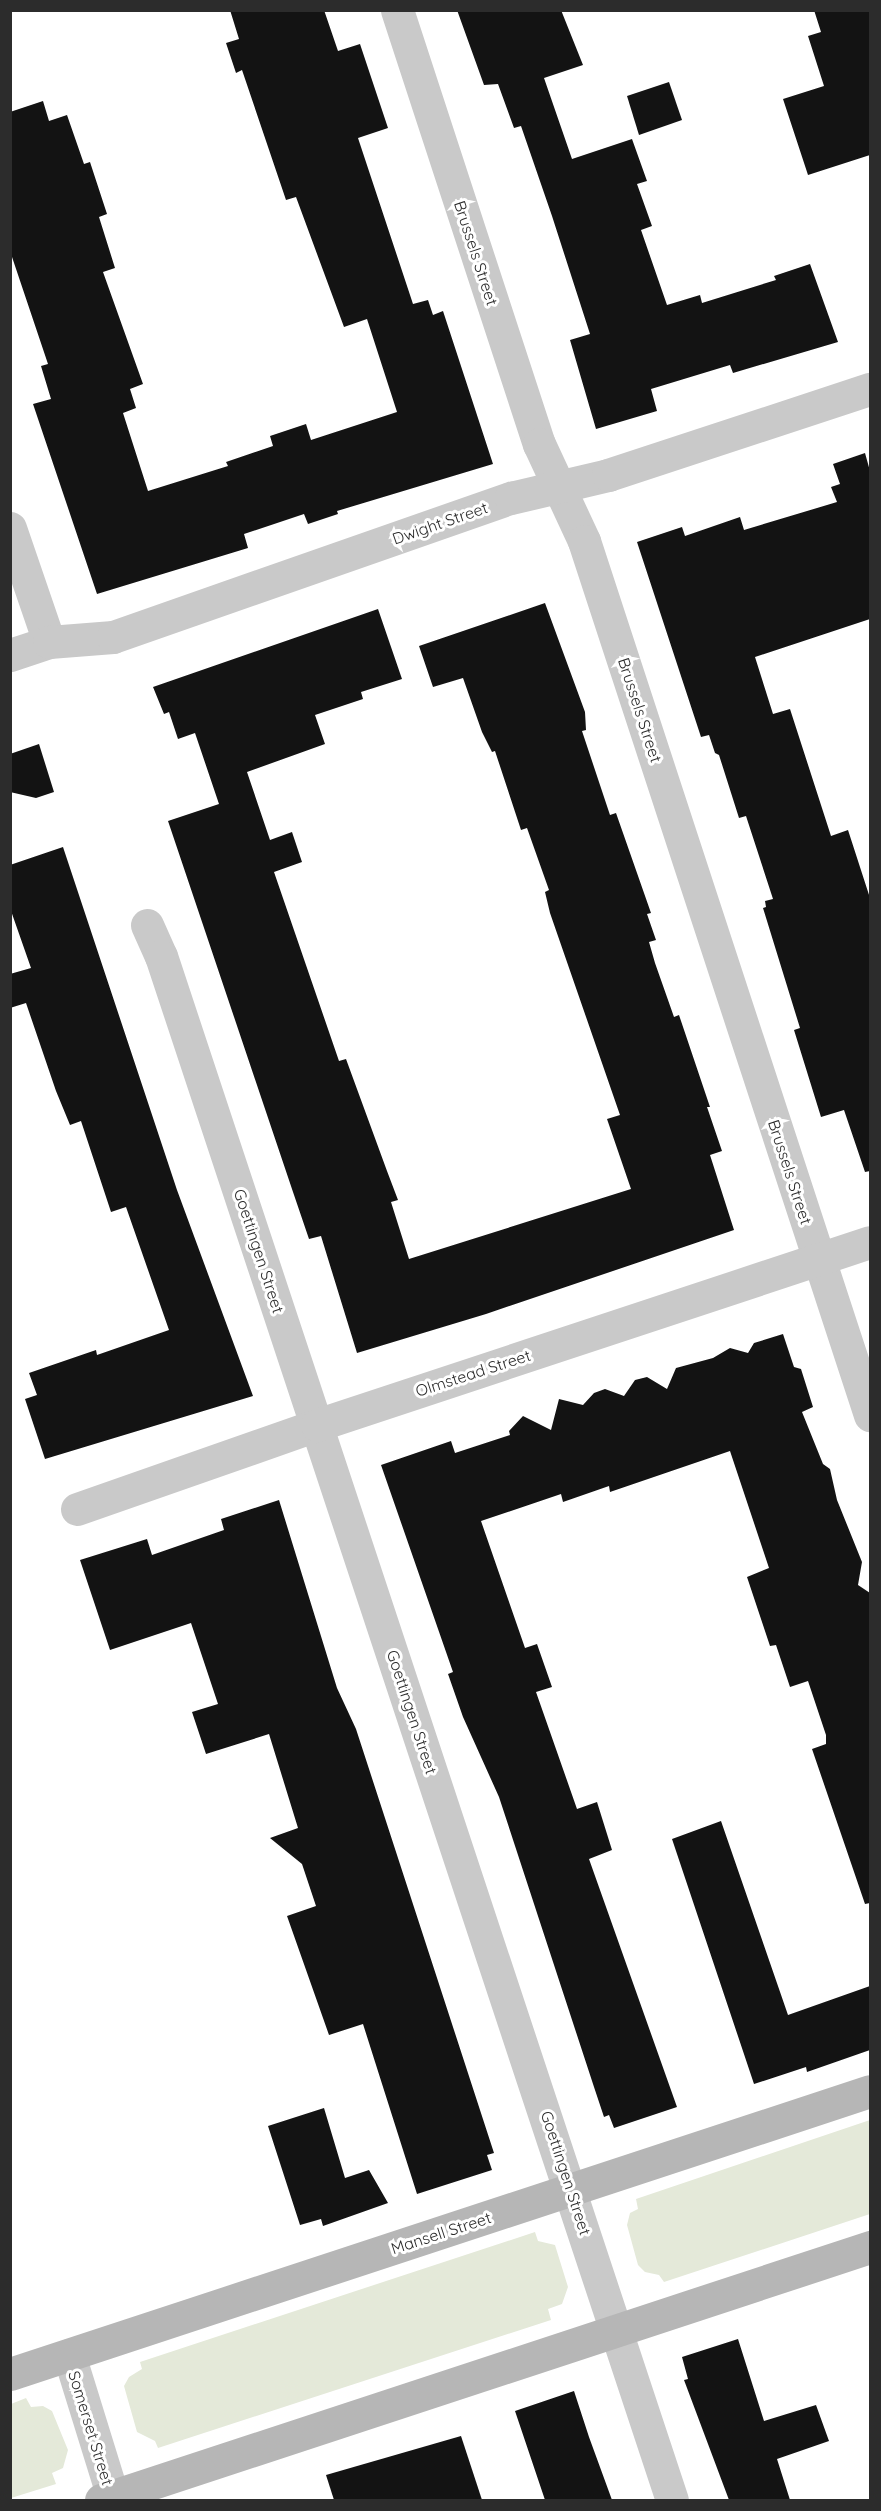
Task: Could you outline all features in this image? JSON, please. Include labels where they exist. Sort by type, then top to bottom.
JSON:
[{"type":"street","name":"Brussels Street","points":[[397,10],[539,444],[584,541],[870,1414]]},
{"type":"street","name":"Dwight Street","points":[[10,655],[49,642],[113,637],[511,498],[608,474],[870,388]]},
{"type":"street","points":[[10,528],[49,642]]},
{"type":"street","name":"Goettingen Street","points":[[147,925],[161,956],[672,2500]]},
{"type":"street","name":"Olmstead Street","points":[[77,1509],[317,1425],[870,1242]]},
{"type":"street","name":"Mansell Street","points":[[10,2374],[870,2091]]},
{"type":"street","points":[[109,2499],[870,2247]]},
{"type":"street","name":"Somerset Street","points":[[69,2355],[109,2499]]},
{"type":"green space","points":[[870,2120],[870,2214],[664,2282],[659,2275],[645,2272],[638,2265],[627,2225],[630,2213],[638,2209],[636,2199]]},
{"type":"green space","points":[[535,2232],[538,2241],[555,2245],[568,2287],[562,2304],[548,2309],[551,2320],[158,2448],[155,2441],[137,2432],[124,2386],[129,2377],[142,2369],[140,2362]]},
{"type":"green space","points":[[26,2398],[31,2407],[43,2406],[52,2411],[68,2450],[63,2468],[52,2473],[56,2484],[11,2498],[11,2404]]},
{"type":"building","points":[[230,10],[324,10],[338,51],[360,44],[388,128],[358,138],[413,304],[428,300],[433,315],[443,311],[493,464],[337,511],[338,514],[308,524],[304,514],[244,534],[248,548],[97,594],[33,404],[51,399],[41,366],[48,364],[10,251],[10,112],[43,101],[49,121],[67,115],[84,164],[90,162],[107,214],[99,217],[115,268],[103,272],[143,384],[130,389],[136,408],[123,413],[148,491],[228,466],[226,462],[273,446],[270,436],[306,424],[311,440],[397,412],[367,319],[344,327],[296,197],[286,200],[242,70],[236,73],[226,43],[239,39]]},
{"type":"building","points":[[457,10],[561,10],[583,65],[544,78],[572,159],[632,139],[647,181],[637,184],[652,226],[641,230],[667,305],[700,295],[702,303],[776,280],[774,276],[810,264],[838,342],[733,373],[730,365],[651,389],[657,411],[596,429],[570,340],[590,334],[552,216],[521,126],[514,128],[498,84],[484,85]]},
{"type":"building","points":[[814,10],[870,10],[870,155],[808,175],[783,99],[824,86],[808,36],[821,32]]},
{"type":"building","points":[[669,82],[682,120],[639,135],[627,96]]},
{"type":"building","points":[[865,453],[870,471],[870,619],[755,657],[773,714],[790,709],[831,836],[848,830],[870,898],[870,1171],[865,1172],[844,1110],[821,1117],[794,1030],[800,1028],[763,908],[766,907],[765,901],[773,899],[746,816],[739,818],[719,755],[715,753],[709,735],[701,737],[637,542],[682,527],[685,536],[740,517],[744,530],[837,502],[831,487],[840,484],[833,464]]},
{"type":"building","points":[[545,603],[585,712],[586,730],[582,731],[610,815],[616,813],[651,913],[647,914],[656,940],[649,942],[655,963],[674,1017],[679,1015],[710,1107],[707,1107],[722,1151],[710,1155],[734,1230],[486,1314],[357,1353],[321,1236],[309,1239],[168,821],[219,804],[195,733],[178,739],[169,712],[164,714],[153,687],[378,609],[402,679],[361,692],[363,699],[315,715],[325,744],[247,772],[270,840],[292,832],[302,862],[274,872],[339,1061],[346,1059],[398,1200],[391,1202],[409,1259],[631,1189],[607,1119],[620,1115],[550,913],[545,892],[549,890],[527,828],[521,830],[495,751],[492,752],[482,732],[463,678],[433,687],[419,646]]},
{"type":"building","points":[[39,744],[54,792],[36,798],[10,792],[10,754]]},
{"type":"building","points":[[63,847],[177,1190],[253,1396],[45,1459],[25,1399],[37,1395],[29,1373],[96,1350],[97,1355],[169,1330],[126,1207],[111,1212],[81,1121],[70,1125],[26,1003],[10,1008],[10,974],[31,968],[10,908],[10,865]]},
{"type":"building","points":[[783,1334],[794,1367],[801,1369],[813,1407],[802,1412],[823,1464],[830,1469],[837,1500],[862,1562],[858,1585],[870,1593],[870,1903],[865,1904],[812,1749],[826,1744],[826,1735],[808,1681],[790,1687],[776,1645],[770,1646],[747,1577],[769,1568],[730,1451],[610,1492],[609,1486],[563,1502],[561,1494],[481,1521],[525,1648],[537,1644],[552,1687],[536,1692],[577,1809],[597,1802],[612,1850],[589,1859],[677,2107],[614,2128],[609,2115],[604,2117],[499,1797],[463,1717],[448,1674],[453,1672],[381,1465],[451,1441],[455,1453],[510,1435],[509,1431],[523,1416],[551,1430],[559,1399],[583,1405],[594,1393],[605,1389],[624,1396],[635,1380],[647,1377],[667,1389],[676,1368],[713,1358],[730,1348],[748,1353],[754,1343]]},
{"type":"building","points":[[279,1500],[337,1688],[356,1729],[494,2153],[487,2155],[492,2170],[417,2194],[363,2024],[329,2035],[287,1916],[316,1906],[302,1864],[270,1838],[298,1828],[269,1734],[206,1754],[192,1712],[218,1704],[191,1623],[110,1650],[80,1560],[147,1539],[152,1555],[224,1530],[221,1519]]},
{"type":"building","points":[[721,1821],[788,2015],[870,1986],[870,2050],[807,2072],[806,2067],[754,2084],[672,1839]]},
{"type":"building","points":[[324,2108],[345,2178],[369,2170],[388,2203],[323,2226],[321,2219],[300,2225],[268,2126]]},
{"type":"building","points":[[738,2339],[764,2421],[816,2405],[829,2441],[777,2459],[790,2500],[729,2500],[684,2380],[688,2379],[682,2357]]},
{"type":"building","points":[[574,2391],[612,2500],[545,2500],[515,2411]]},
{"type":"building","points":[[461,2436],[482,2500],[334,2500],[326,2475]]}]
